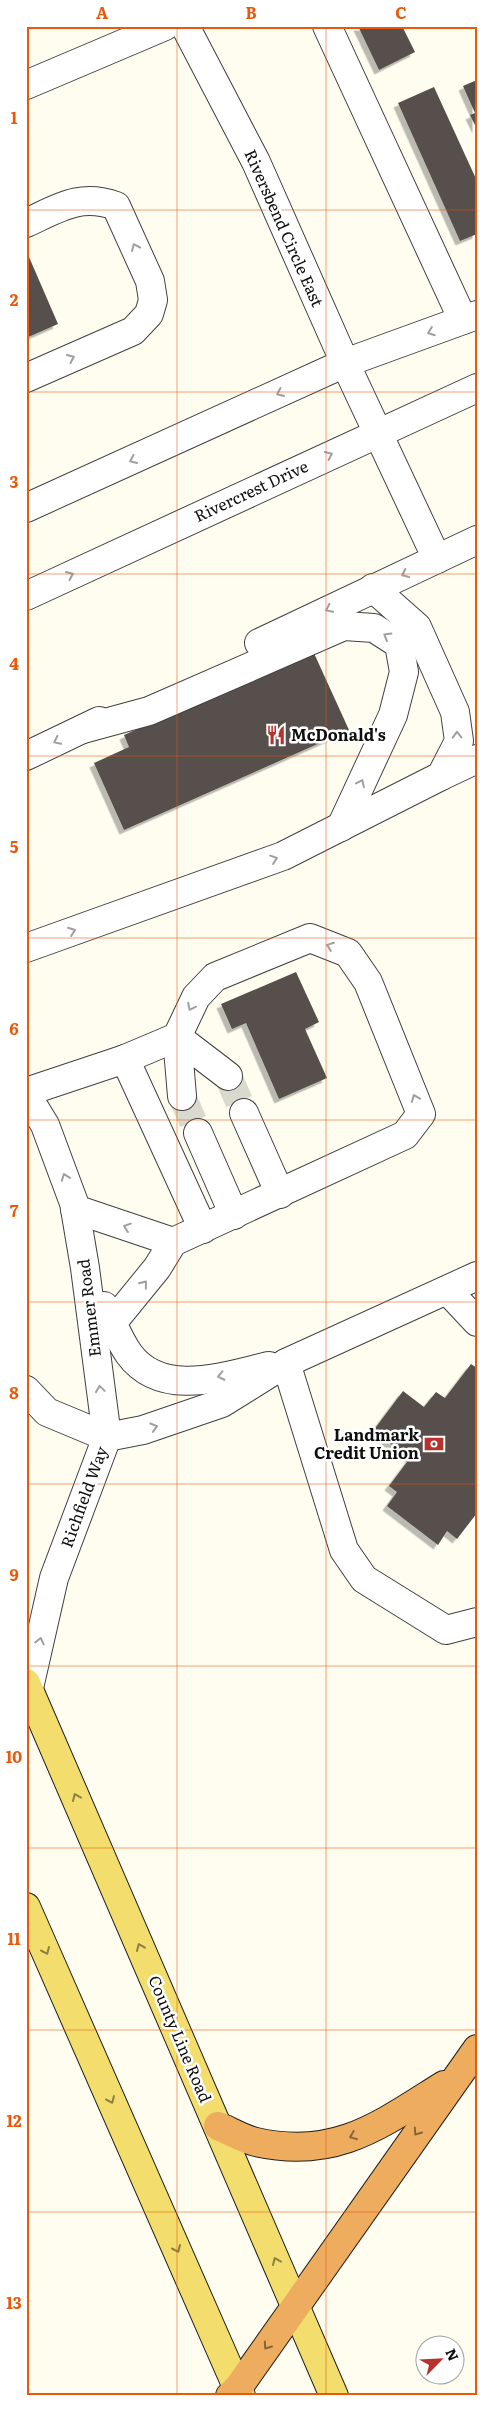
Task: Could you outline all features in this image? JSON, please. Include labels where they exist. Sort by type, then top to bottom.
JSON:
[{"type":"highway","points":[[236,2393],[295,2306],[477,2049]]},
{"type":"highway","points":[[218,2126],[254,2141],[288,2148],[333,2144],[377,2127],[456,2078]]},
{"type":"main road","name":"County Line Road","points":[[27,1687],[334,2396]]},
{"type":"main road","points":[[26,1907],[236,2393]]},
{"type":"street","points":[[26,86],[165,26]]},
{"type":"street","name":"Riversbend Circle East","points":[[185,26],[256,162],[437,559]]},
{"type":"street","points":[[26,508],[346,363],[470,318],[327,26]]},
{"type":"street","points":[[26,223],[75,201],[99,200],[116,206],[150,282],[153,300],[149,314],[133,331],[26,378]]},
{"type":"street","name":"Rivercrest Drive","points":[[26,596],[378,432],[477,388]]},
{"type":"street","points":[[26,756],[373,588],[477,540]]},
{"type":"street","points":[[373,588],[417,627],[455,712],[459,741],[441,776]]},
{"type":"street","points":[[83,729],[149,711],[344,626],[374,628],[399,644],[404,672],[393,715],[341,827]]},
{"type":"street","points":[[26,948],[283,856],[477,759]]},
{"type":"street","points":[[113,1322],[174,1242],[405,1135],[421,1114],[368,982],[348,953],[310,938],[215,977],[196,998],[177,1037],[182,1096]]},
{"type":"street","points":[[26,1093],[125,1059],[177,1037]]},
{"type":"street","points":[[177,1037],[228,1076]]},
{"type":"street","points":[[125,1059],[203,1229]]},
{"type":"street","name":"Emmer Road","points":[[26,1093],[45,1125],[75,1209],[85,1268],[107,1437]]},
{"type":"street","points":[[244,1114],[280,1194]]},
{"type":"street","points":[[198,1133],[234,1215]]},
{"type":"street","points":[[75,1209],[174,1242]]},
{"type":"street","name":"Richfield Way","points":[[85,1268],[129,1354],[146,1370],[162,1377],[192,1382],[286,1363]]},
{"type":"street","name":"Richfield Way","points":[[27,1687],[54,1578],[107,1437],[144,1430],[222,1403],[286,1363],[477,1276]]},
{"type":"street","points":[[447,1290],[477,1322]]},
{"type":"street","points":[[286,1363],[344,1550],[364,1579],[446,1630],[477,1622]]},
{"type":"street","points":[[26,1390],[47,1412],[107,1437]]},
{"type":"building","points":[[358,26],[402,26],[415,52],[379,70]]},
{"type":"building","points":[[477,80],[477,129],[470,115],[475,113],[463,86]]},
{"type":"building","points":[[434,87],[477,181],[477,234],[460,241],[398,103]]},
{"type":"building","points":[[29,257],[58,324],[26,338],[26,258]]},
{"type":"building","points":[[313,651],[349,730],[124,830],[94,763],[129,747],[124,735]]},
{"type":"building","points":[[296,972],[319,1022],[305,1029],[327,1078],[279,1099],[246,1023],[232,1029],[221,1004]]},
{"type":"building","name":"Landmark Credit Union","points":[[471,1364],[477,1368],[477,1513],[457,1539],[447,1531],[438,1545],[387,1506],[397,1492],[389,1486],[410,1458],[373,1431],[403,1391],[424,1407],[436,1392],[445,1398]]},
{"type":"tunnel","points":[[228,1076],[244,1113]]},
{"type":"tunnel","points":[[182,1096],[198,1133]]},
{"type":"place","name":"McDonald's","points":[[276,735]]},
{"type":"place","name":"Landmark Credit Union","points":[[434,1444]]}]
